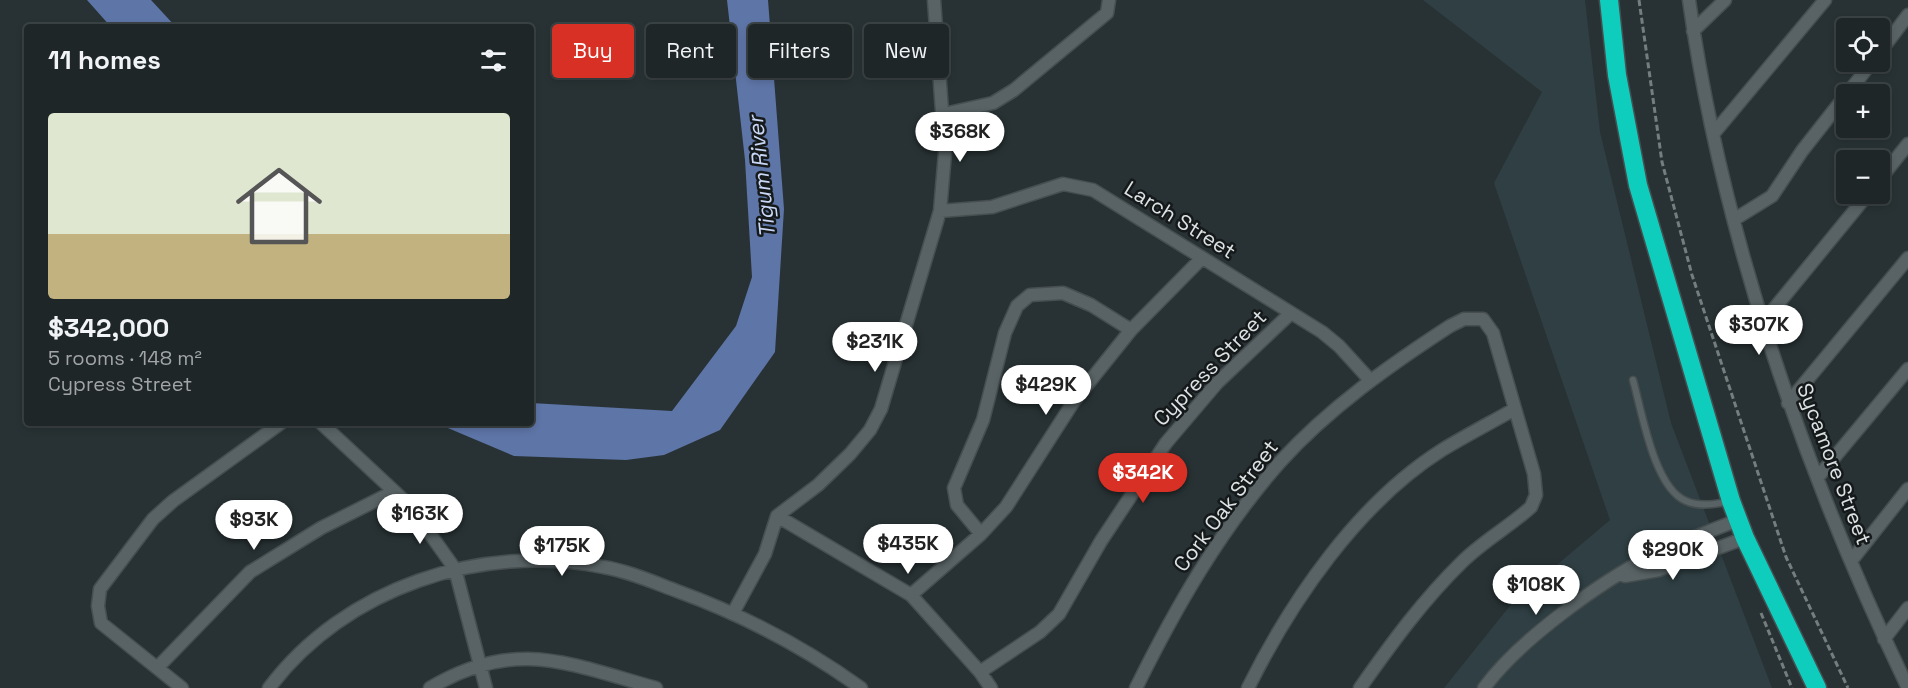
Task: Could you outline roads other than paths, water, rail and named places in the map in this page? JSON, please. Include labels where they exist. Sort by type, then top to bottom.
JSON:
[{"type":"highway","points":[[1609,0],[1617,75],[1638,186],[1731,501],[1745,538],[1817,688]]},
{"type":"street","points":[[733,613],[765,554],[777,516],[818,484],[850,454],[870,430],[881,409],[940,211],[945,153],[944,114],[934,0]]},
{"type":"street","points":[[944,114],[993,103],[1014,90],[1107,13],[1109,0]]},
{"type":"street","name":"Sycamore Street","points":[[1689,0],[1693,32],[1714,134],[1735,219],[1788,403],[1851,561],[1884,639],[1908,688]]},
{"type":"street","points":[[1693,32],[1725,0]]},
{"type":"street","points":[[1714,134],[1825,0]]},
{"type":"street","points":[[1890,39],[1908,15]]},
{"type":"street","points":[[1855,84],[1864,72]]},
{"type":"street","points":[[1735,219],[1762,205],[1772,196],[1802,151],[1836,109]]},
{"type":"street","points":[[1890,166],[1908,144]]},
{"type":"street","name":"Larch Street","points":[[940,211],[992,207],[1048,187],[1063,184],[1079,186],[1107,198],[1291,313],[1339,346],[1370,380]]},
{"type":"street","points":[[1764,321],[1860,204]]},
{"type":"street","points":[[911,595],[981,534],[1006,507],[1074,401],[1131,330],[1202,258]]},
{"type":"street","points":[[1788,403],[1908,258]]},
{"type":"street","points":[[981,534],[957,505],[954,488],[983,420],[1005,333],[1017,306],[1030,295],[1063,293],[1091,305],[1131,330]]},
{"type":"street","name":"Cypress Street","points":[[980,672],[1040,632],[1059,614],[1101,542],[1166,444],[1218,383],[1291,313]]},
{"type":"street","name":"Cork Oak Street","points":[[1136,688],[1177,606],[1212,550],[1280,462],[1313,429],[1370,380],[1450,326],[1464,319],[1483,319],[1493,333],[1513,410]]},
{"type":"street","points":[[1818,477],[1908,369]]},
{"type":"street","points":[[1248,688],[1292,607],[1318,570],[1364,517],[1408,476],[1441,451],[1513,410],[1537,485],[1531,507],[1462,561],[1396,637],[1360,688]]},
{"type":"street","points":[[182,688],[101,623],[98,606],[100,589],[153,519],[173,501],[277,426]]},
{"type":"street","points":[[324,426],[411,507],[455,569],[486,688]]},
{"type":"street","points":[[1851,561],[1908,489]]},
{"type":"street","points":[[157,668],[250,572],[321,528],[393,492]]},
{"type":"street","points":[[777,516],[911,595],[980,672],[991,688]]},
{"type":"street","points":[[1484,688],[1514,654],[1592,592],[1652,556],[1738,520]]},
{"type":"street","points":[[1618,577],[1659,570],[1745,538]]},
{"type":"street","points":[[270,688],[286,666],[336,623],[417,579],[455,569],[494,564],[557,561],[604,567],[660,584],[733,613],[782,637],[861,688]]},
{"type":"street","points":[[1884,639],[1908,608]]},
{"type":"street","points":[[430,688],[481,664],[529,657],[553,659],[656,688]]},
{"type":"lane","points":[[1633,380],[1659,472],[1669,487],[1685,501],[1703,505],[1731,501]]},
{"type":"water","points":[[87,0],[151,0],[173,24],[108,24]]},
{"type":"water","name":"Tigum River","points":[[727,0],[768,0],[770,24],[748,24],[748,78],[774,78],[784,209],[775,352],[720,430],[664,455],[626,460],[514,456],[443,426],[534,426],[534,403],[672,411],[736,326],[752,277],[745,160],[736,78],[736,24],[730,24]]}]
